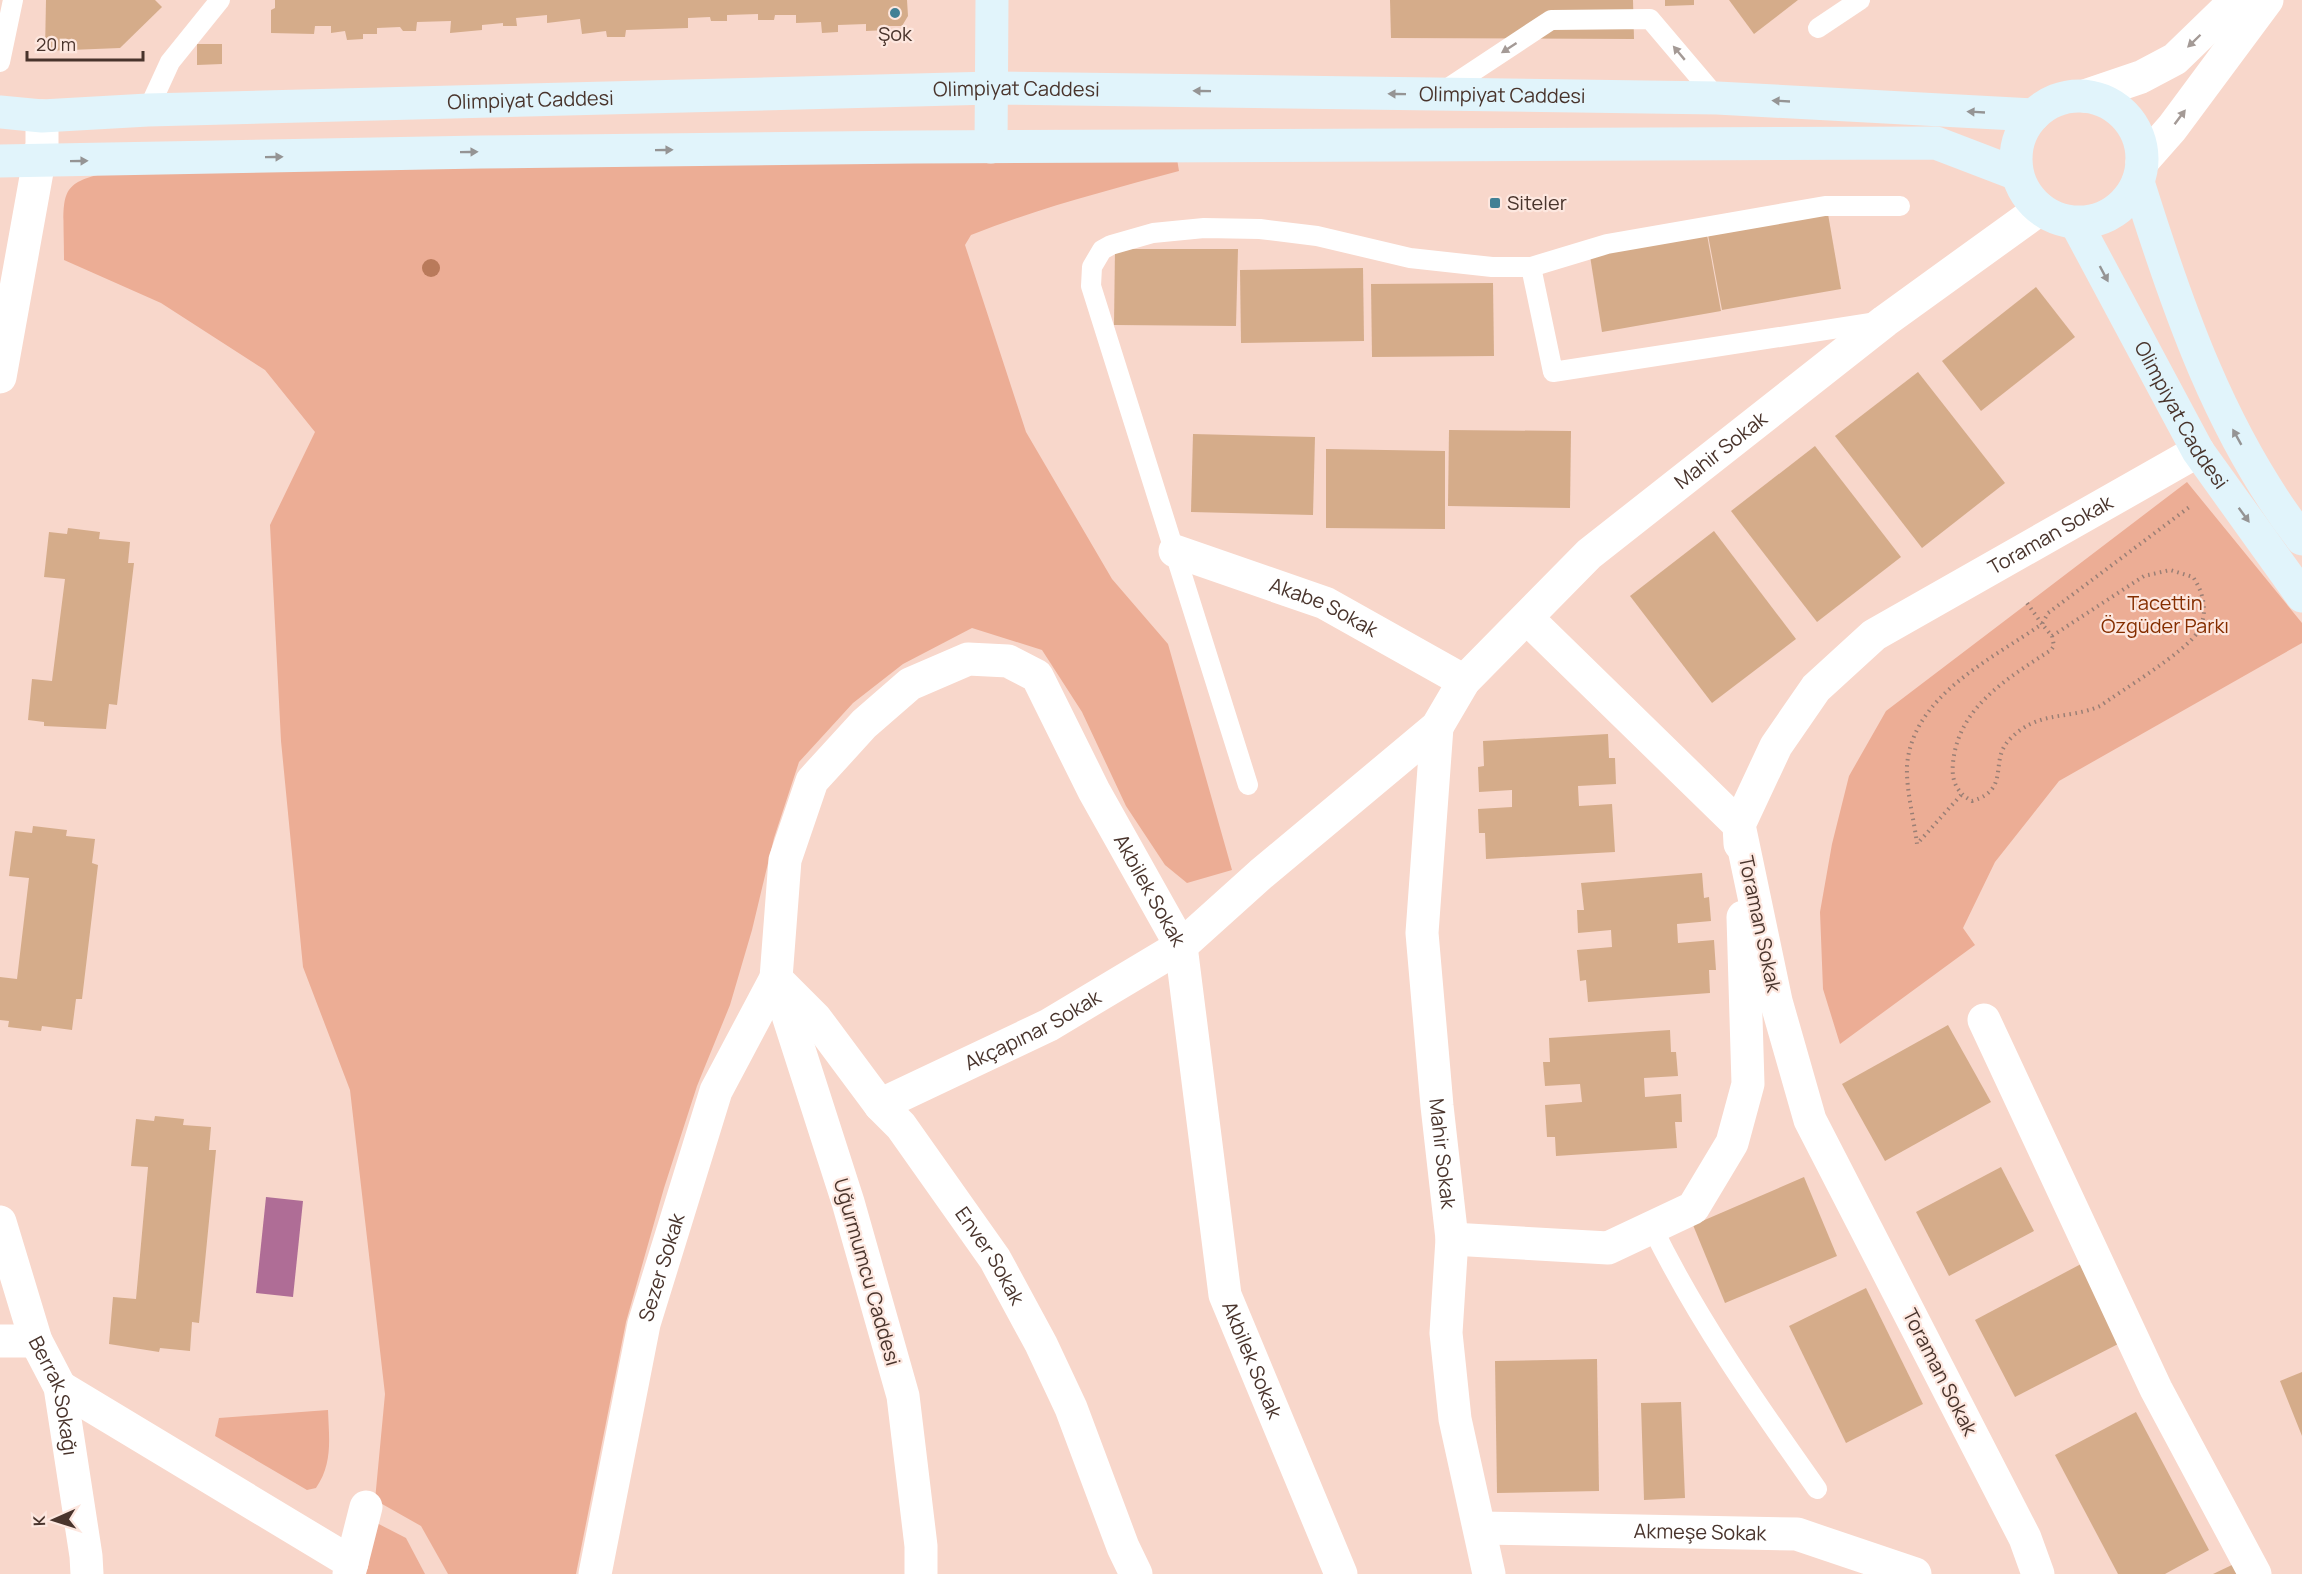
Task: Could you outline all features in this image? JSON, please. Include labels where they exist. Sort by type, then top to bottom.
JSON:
[{"type":"main road","points":[[991,147],[992,0]]},
{"type":"main road","name":"Olimpiyat Caddesi","points":[[0,112],[42,116],[148,110],[992,88],[1717,98],[2034,115]]},
{"type":"main road","points":[[2140,172],[2128,199],[2114,213],[2096,221],[2076,223],[2057,219],[2040,209],[2025,194],[2017,174],[2016,152],[2024,126],[2049,104],[2066,97],[2085,96],[2103,100],[2119,110],[2132,124],[2140,143],[2140,172],[2173,293],[2223,412],[2275,505],[2302,540]]},
{"type":"main road","points":[[0,161],[481,152],[991,147],[1936,143],[2017,174]]},
{"type":"main road","name":"Olimpiyat Caddesi","points":[[2076,223],[2198,451],[2302,596]]},
{"type":"street","points":[[2085,96],[2141,77],[2175,59],[2236,0]]},
{"type":"street","points":[[2140,172],[2268,0]]},
{"type":"street","points":[[0,377],[38,162],[42,116]]},
{"type":"street","name":"Mahir Sokak","points":[[1181,946],[1261,874],[1437,727],[1464,681],[1588,555],[1885,321],[2040,209]]},
{"type":"street","name":"Toraman Sokak","points":[[2038,1574],[2025,1538],[1810,1120],[1776,1001],[1739,825],[1776,746],[1816,688],[1874,635],[2198,451]]},
{"type":"street","name":"Akabe Sokak","points":[[1175,551],[1325,603],[1464,681]]},
{"type":"street","points":[[1452,1239],[1608,1248],[1693,1208],[1732,1143],[1748,1084],[1739,825],[1527,618]]},
{"type":"street","name":"Akbilek Sokak","points":[[776,978],[785,860],[812,781],[864,724],[910,684],[968,659],[1008,661],[1037,676],[1094,791],[1181,946],[1225,1294],[1341,1574]]},
{"type":"street","name":"Mahir Sokak","points":[[1437,727],[1422,933],[1437,1106],[1452,1239],[1446,1333],[1455,1419],[1489,1574]]},
{"type":"street","name":"Akçapınar Sokak","points":[[880,1105],[1049,1025],[1181,946]]},
{"type":"street","name":"Enver Sokak","points":[[776,978],[816,1019],[880,1105],[901,1126],[995,1259],[1041,1344],[1071,1408],[1123,1547],[1136,1574]]},
{"type":"street","name":"Sezer Sokak","points":[[595,1574],[644,1324],[716,1091],[776,978]]},
{"type":"street","name":"Uğurmumcu Caddesi","points":[[776,978],[848,1202],[903,1396],[921,1546],[921,1574]]},
{"type":"street","points":[[1984,1020],[2156,1389],[2255,1574]]},
{"type":"street","name":"Berrak Sokağı","points":[[0,1222],[36,1341],[60,1387],[87,1574]]},
{"type":"street","points":[[0,1341],[36,1341]]},
{"type":"street","points":[[60,1387],[351,1569],[366,1507]]},
{"type":"street","name":"Akmeşe Sokak","points":[[1480,1528],[1797,1534],[1915,1574]]},
{"type":"lane","points":[[0,62],[13,0]]},
{"type":"lane","points":[[148,110],[170,62],[220,0]]},
{"type":"lane","points":[[1818,28],[1860,0]]},
{"type":"lane","points":[[1438,95],[1551,20],[1650,19],[1717,98]]},
{"type":"lane","points":[[1248,785],[1091,286],[1092,267],[1102,250],[1153,232],[1204,228],[1260,229],[1317,236],[1410,258],[1492,267],[1531,267],[1607,244],[1770,215],[1825,206],[1900,206]]},
{"type":"lane","points":[[1531,267],[1553,372],[1885,321]]},
{"type":"lane","points":[[1652,1227],[1680,1284],[1731,1367],[1817,1489]]},
{"type":"path","points":[[1961,795],[1917,844],[1907,766],[1914,740],[1932,705],[1960,681],[2042,624],[2048,613],[2057,606],[2200,499],[2223,486]]},
{"type":"path","points":[[2027,603],[2052,636],[2054,646],[2020,668],[1983,699],[1962,726],[1954,748],[1952,769],[1955,785],[1961,795],[1972,801],[1986,797],[1994,788],[2000,753],[2020,730],[2053,715],[2090,710],[2100,706],[2184,646],[2197,634],[2203,619],[2204,601],[2193,577],[2170,570],[2156,572],[2144,576],[2052,636]]},
{"type":"green space","points":[[1177,159],[1179,171],[1022,216],[971,235],[965,245],[1026,432],[1112,579],[1168,644],[1232,870],[1187,883],[1165,865],[1126,806],[1082,712],[1042,650],[972,628],[903,664],[853,703],[799,762],[774,838],[752,930],[730,1005],[697,1086],[664,1188],[626,1322],[576,1574],[448,1574],[421,1526],[375,1500],[385,1394],[350,1090],[303,967],[281,741],[270,525],[315,432],[265,370],[161,303],[64,260],[64,216],[68,191],[76,183],[88,178],[132,168]]},
{"type":"green space","name":"Tacettin Özgüder Parkı","points":[[2187,482],[2302,623],[2302,643],[2059,781],[1995,862],[1963,928],[1975,945],[1840,1044],[1823,989],[1820,912],[1832,844],[1849,776],[1886,711]]},
{"type":"green space","points":[[328,1410],[328,1460],[316,1488],[307,1490],[215,1436],[219,1418]]},
{"type":"green space","points":[[369,1519],[406,1538],[425,1574],[362,1574]]},
{"type":"shaded area","points":[[266,1197],[303,1201],[293,1297],[256,1293]]},
{"type":"building","points":[[46,0],[155,0],[162,7],[120,48],[45,51]]},
{"type":"building","points":[[275,0],[907,0],[908,16],[902,26],[887,26],[887,30],[866,31],[866,24],[838,25],[838,32],[822,33],[821,22],[796,23],[796,15],[775,15],[774,20],[758,20],[758,14],[727,15],[727,21],[711,21],[710,17],[688,18],[688,28],[626,30],[625,37],[607,37],[606,31],[582,34],[580,19],[547,23],[547,15],[516,18],[517,26],[503,26],[503,23],[482,25],[482,30],[450,33],[451,21],[417,22],[416,31],[403,31],[400,27],[377,28],[377,34],[363,34],[363,39],[347,40],[345,31],[331,33],[331,26],[315,26],[314,34],[271,33],[271,10],[275,8]]},
{"type":"building","points":[[1390,0],[1633,0],[1634,39],[1391,38]]},
{"type":"building","points":[[1665,0],[1694,0],[1694,5],[1665,6]]},
{"type":"building","points":[[1729,0],[1798,0],[1754,34]]},
{"type":"building","points":[[197,44],[222,44],[222,64],[197,65]]},
{"type":"building","points":[[1828,214],[1841,289],[1722,310],[1708,235]]},
{"type":"building","points":[[1707,235],[1721,311],[1602,332],[1590,256]]},
{"type":"building","points":[[1115,249],[1238,249],[1236,326],[1114,325]]},
{"type":"building","points":[[1363,268],[1364,341],[1241,343],[1240,270]]},
{"type":"building","points":[[1493,283],[1494,356],[1372,357],[1371,284]]},
{"type":"building","points":[[2036,287],[2075,337],[1981,411],[1942,361]]},
{"type":"building","points":[[1918,372],[2005,483],[1922,548],[1835,436]]},
{"type":"building","points":[[1449,430],[1571,431],[1570,508],[1448,506]]},
{"type":"building","points":[[1193,434],[1315,437],[1313,515],[1191,512]]},
{"type":"building","points":[[1815,446],[1901,557],[1817,622],[1731,511]]},
{"type":"building","points":[[1326,449],[1445,451],[1445,529],[1326,528]]},
{"type":"building","points":[[68,528],[100,532],[99,539],[130,542],[128,563],[134,563],[117,705],[109,704],[106,729],[44,726],[44,722],[28,720],[32,679],[52,681],[65,579],[44,577],[49,532],[67,534]]},
{"type":"building","points":[[1714,531],[1796,639],[1712,703],[1630,596]]},
{"type":"building","points":[[1608,734],[1609,758],[1615,758],[1616,784],[1578,786],[1579,806],[1612,804],[1615,852],[1486,859],[1485,833],[1479,833],[1478,809],[1512,807],[1512,790],[1479,792],[1478,767],[1484,766],[1483,741]]},
{"type":"building","points":[[33,826],[67,830],[66,836],[95,839],[92,863],[98,865],[82,999],[76,999],[72,1030],[42,1026],[41,1031],[8,1027],[9,1021],[0,1020],[0,977],[17,979],[29,878],[9,876],[15,831],[32,833]]},
{"type":"building","points":[[1702,873],[1704,898],[1709,897],[1711,921],[1677,924],[1678,943],[1714,940],[1716,970],[1709,970],[1710,993],[1588,1002],[1586,980],[1580,981],[1577,950],[1612,947],[1611,930],[1578,933],[1577,910],[1584,910],[1581,883]]},
{"type":"building","points":[[1948,1025],[1991,1102],[1885,1161],[1842,1084]]},
{"type":"building","points":[[1670,1030],[1671,1052],[1676,1052],[1678,1076],[1644,1078],[1645,1097],[1681,1094],[1682,1122],[1675,1122],[1677,1148],[1556,1156],[1555,1137],[1547,1137],[1545,1105],[1582,1102],[1580,1084],[1545,1086],[1543,1062],[1550,1062],[1549,1038]]},
{"type":"building","points":[[155,1116],[184,1119],[183,1125],[211,1127],[209,1150],[216,1150],[199,1323],[192,1322],[190,1351],[160,1348],[159,1352],[109,1344],[113,1297],[136,1299],[148,1167],[131,1166],[136,1119],[154,1121]]},
{"type":"building","points":[[2001,1167],[2034,1231],[1949,1276],[1916,1212]]},
{"type":"building","points":[[1804,1177],[1837,1256],[1725,1303],[1693,1225]]},
{"type":"building","points":[[2081,1264],[2122,1342],[2015,1397],[1975,1320]]},
{"type":"building","points":[[1866,1288],[1923,1404],[1846,1443],[1789,1326]]},
{"type":"building","points":[[1597,1359],[1599,1491],[1497,1493],[1495,1361]]},
{"type":"building","points":[[2302,1372],[2302,1436],[2280,1381]]},
{"type":"building","points":[[1681,1402],[1685,1498],[1644,1500],[1641,1403]]},
{"type":"building","points":[[2136,1412],[2209,1550],[2165,1574],[2118,1574],[2055,1455]]},
{"type":"building","points":[[2234,1564],[2239,1574],[2213,1574]]},
{"type":"place","name":"Şok","points":[[895,13]]},
{"type":"place","name":"Siteler","points":[[1495,203]]}]
